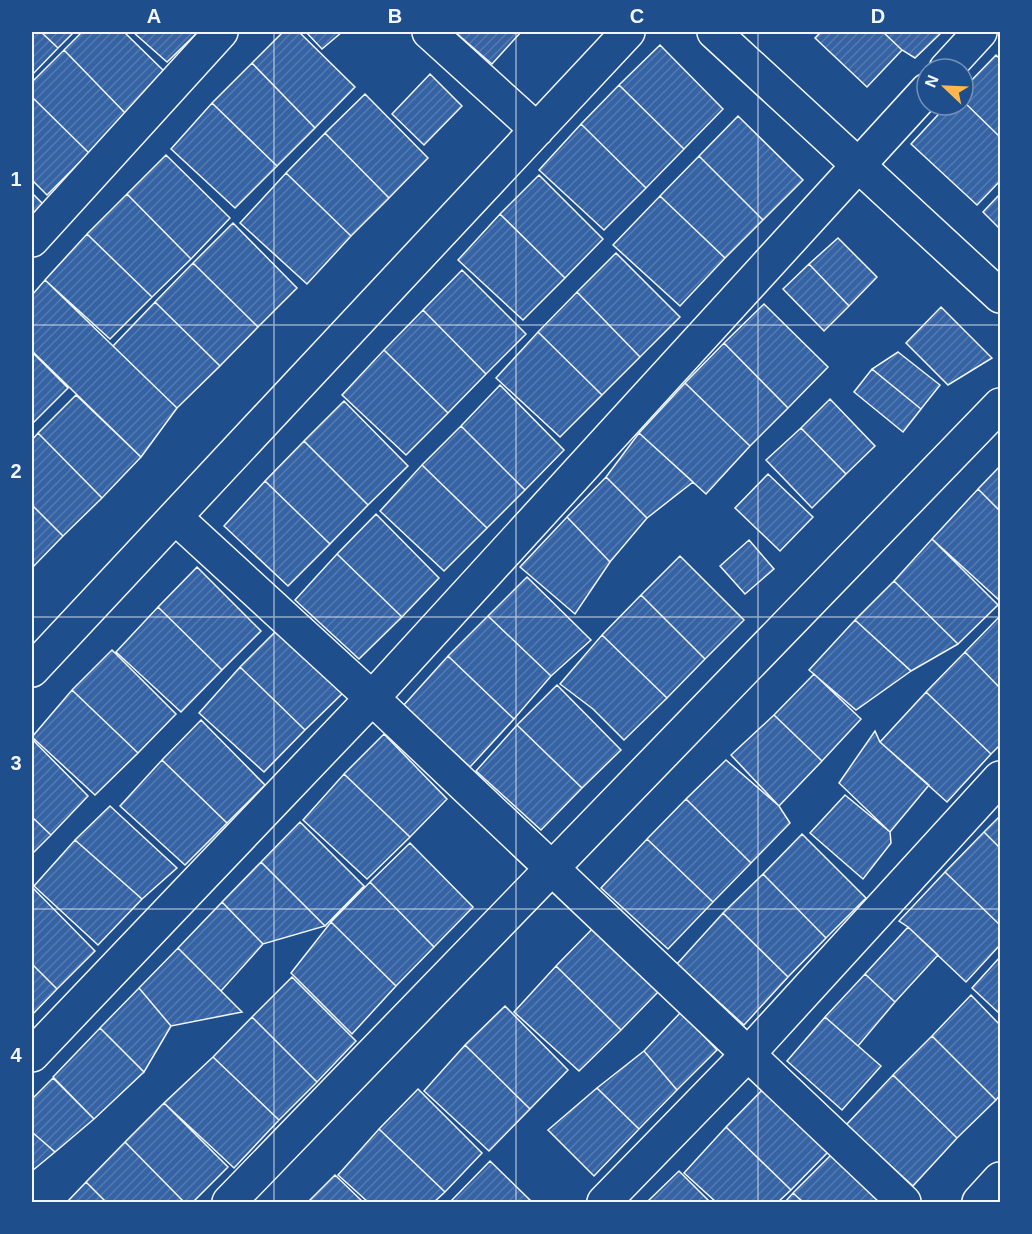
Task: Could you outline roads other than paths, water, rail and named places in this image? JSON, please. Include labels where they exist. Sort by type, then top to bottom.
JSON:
[{"type":"street","points":[[32,240],[221,32]]},
{"type":"street","points":[[429,32],[537,129]]},
{"type":"street","points":[[36,656],[175,517],[628,32]]},
{"type":"street","points":[[714,32],[1000,296]]},
{"type":"street","points":[[957,57],[980,32]]},
{"type":"street","points":[[32,1055],[372,698],[915,103]]},
{"type":"street","points":[[230,1203],[1000,405]]},
{"type":"street","points":[[175,517],[372,698],[904,1203]]},
{"type":"street","points":[[604,1203],[748,1054],[1000,778]]},
{"type":"street","points":[[980,1203],[1000,1179]]}]
